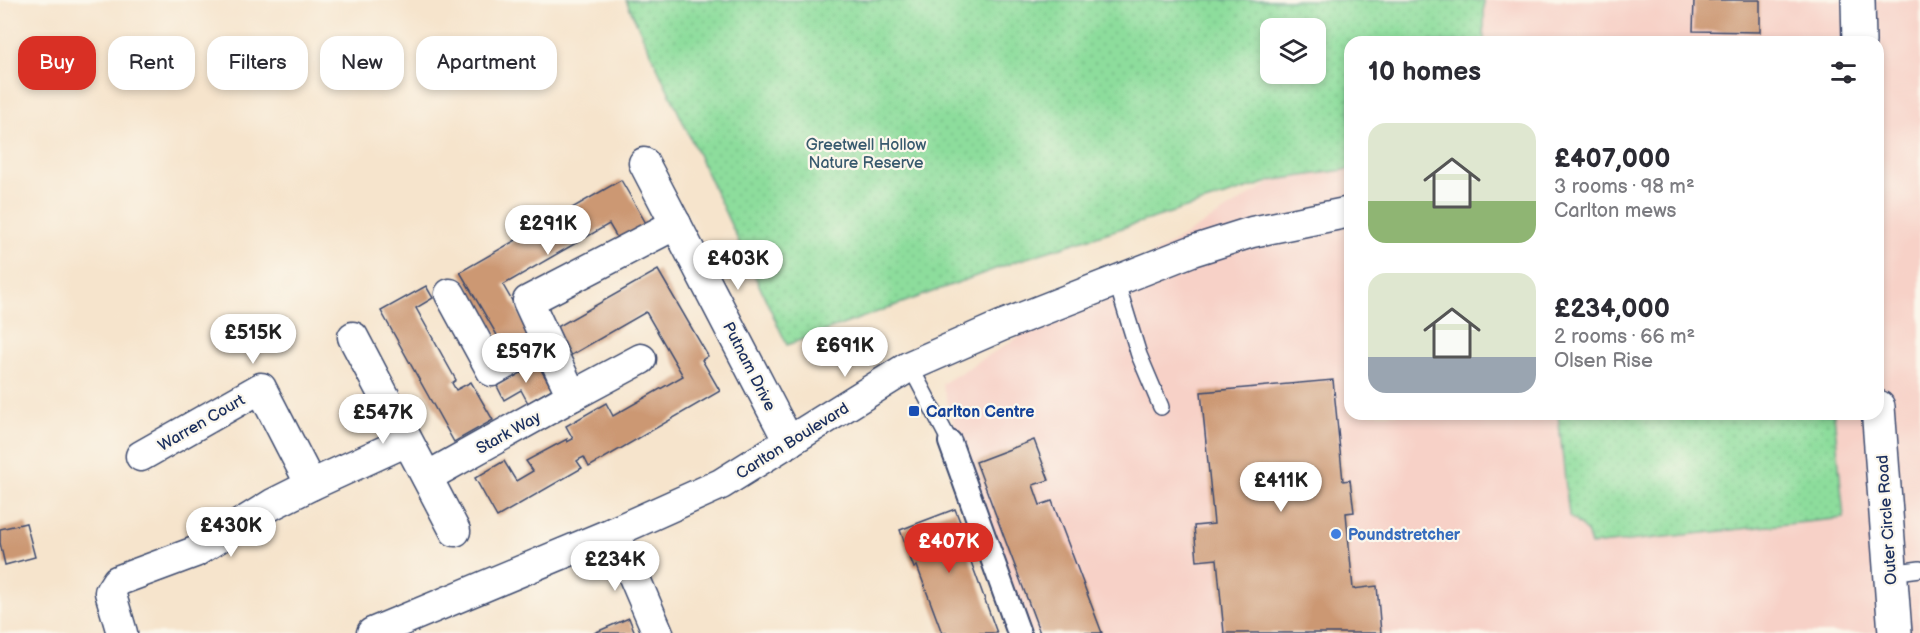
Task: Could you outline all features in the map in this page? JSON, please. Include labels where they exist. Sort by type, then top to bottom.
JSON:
[{"type":"main road","points":[[1858,0],[1859,36]]},
{"type":"main road","name":"Outer Circle Road","points":[[1880,420],[1905,571],[1895,633]]},
{"type":"street","name":"Putnam Drive","points":[[644,163],[789,442]]},
{"type":"street","name":"Carlton Boulevard","points":[[372,633],[612,533],[720,484],[910,366],[1001,326],[1192,251],[1252,232],[1344,213]]},
{"type":"street","points":[[572,396],[528,302],[676,224]]},
{"type":"street","points":[[450,294],[492,371],[546,340]]},
{"type":"street","points":[[353,337],[455,531]]},
{"type":"street","name":"Stark Way","points":[[427,477],[641,359]]},
{"type":"street","name":"Warren Court","points":[[141,456],[261,388],[311,484]]},
{"type":"street","points":[[122,633],[110,592],[117,581],[195,552],[273,504],[311,484],[407,441]]},
{"type":"street","points":[[950,442],[1019,633]]},
{"type":"street","points":[[612,533],[626,558],[658,633]]},
{"type":"lane","points":[[1116,280],[1139,355],[1161,407]]},
{"type":"lane","points":[[910,366],[950,442]]},
{"type":"shaded area","points":[[1484,0],[1920,0],[1920,633],[1016,633],[942,384],[1275,180],[1344,170],[1344,420],[1884,420],[1884,36],[1484,36]]},
{"type":"green space","name":"Greetwell Hollow Nature Reserve","points":[[626,0],[1484,0],[1484,36],[1344,36],[1344,170],[1275,180],[1017,261],[787,345]]},
{"type":"green space","points":[[1559,420],[1835,420],[1844,518],[1591,545],[1587,532],[1569,516]]},
{"type":"building","points":[[1694,0],[1760,0],[1760,32],[1693,31]]},
{"type":"building","points":[[621,180],[651,232],[623,248],[609,224],[503,285],[534,339],[508,354],[460,272]]},
{"type":"building","points":[[658,270],[708,356],[702,360],[720,391],[589,467],[584,457],[580,459],[577,461],[582,468],[497,517],[475,478],[504,461],[516,481],[533,471],[526,461],[567,439],[567,442],[573,439],[566,426],[606,403],[613,416],[683,376],[646,312],[568,357],[552,330]]},
{"type":"building","points":[[426,286],[433,298],[416,308],[456,380],[452,383],[456,390],[471,382],[493,420],[454,442],[381,311]]},
{"type":"building","points":[[537,363],[552,389],[528,403],[521,390],[504,400],[497,386]]},
{"type":"building","points":[[1333,380],[1343,481],[1350,480],[1354,512],[1346,513],[1353,589],[1377,586],[1381,633],[1224,633],[1217,559],[1197,561],[1194,526],[1214,524],[1201,392]]},
{"type":"building","points":[[1034,440],[1049,480],[1033,485],[1040,505],[1052,501],[1102,633],[1040,633],[976,462]]},
{"type":"building","points":[[955,509],[970,547],[966,548],[997,633],[942,633],[917,566],[914,568],[900,530]]},
{"type":"building","points":[[26,523],[35,557],[5,565],[0,543],[0,529]]},
{"type":"building","points":[[629,618],[635,633],[594,633]]},
{"type":"place","name":"Carlton Centre","points":[[914,411]]},
{"type":"place","name":"Poundstretcher","points":[[1336,534]]}]
